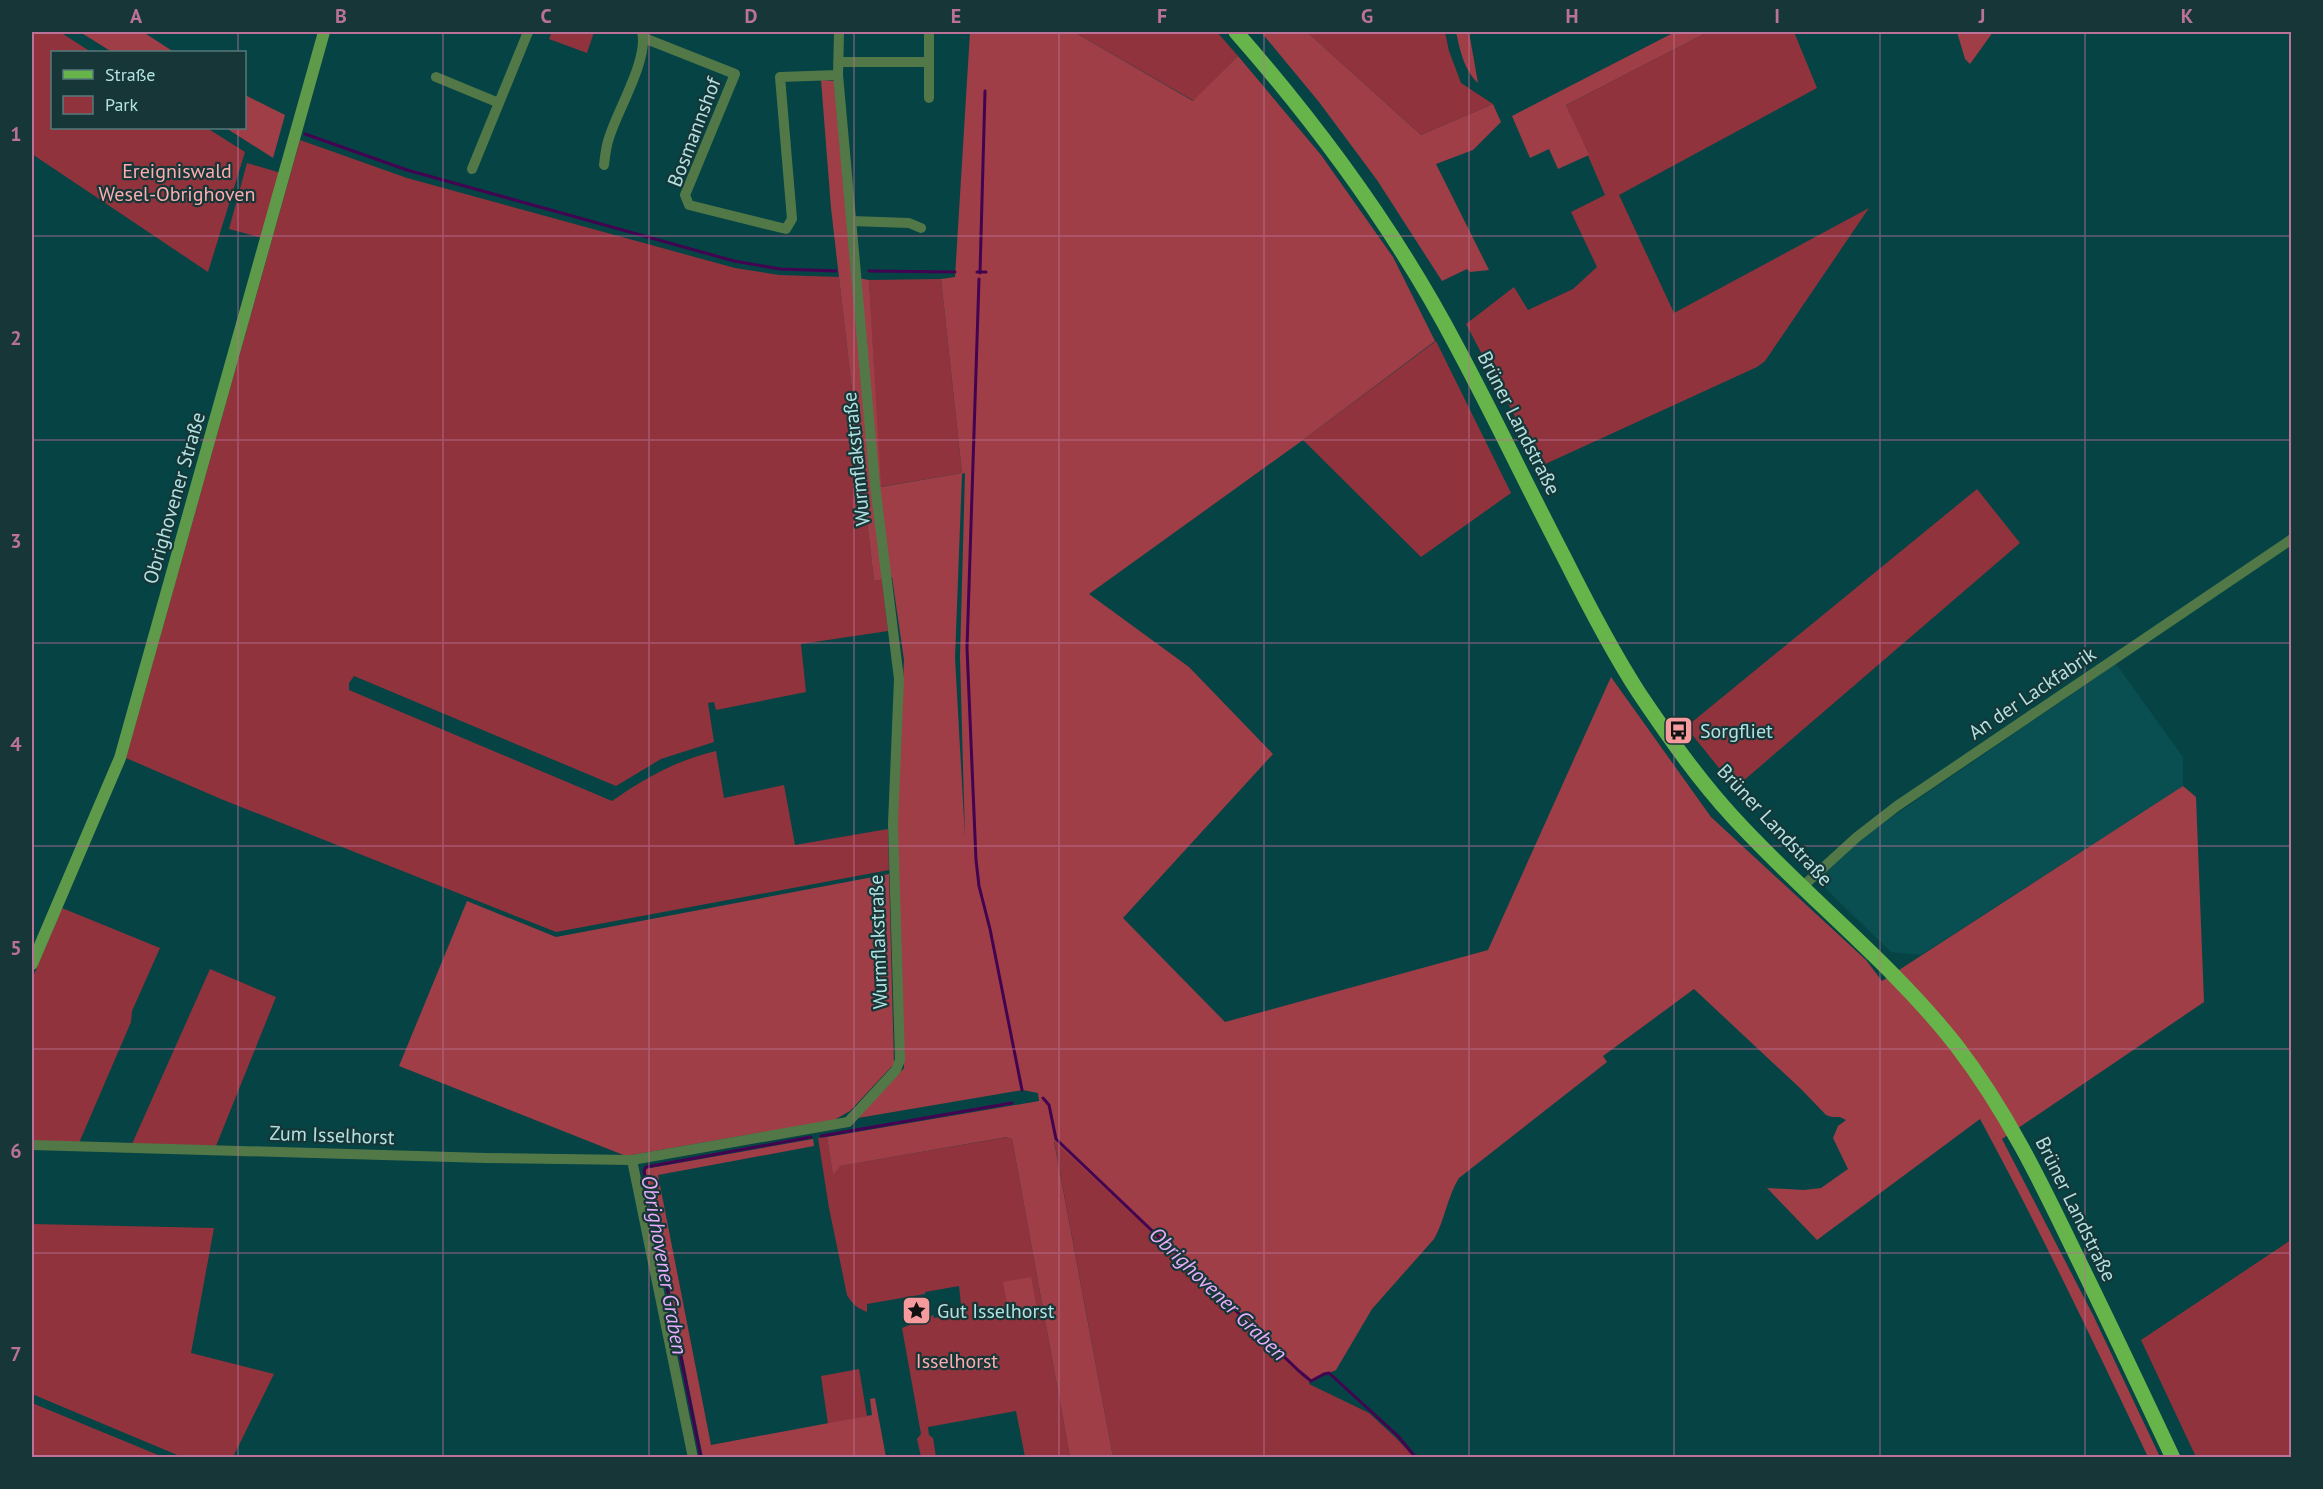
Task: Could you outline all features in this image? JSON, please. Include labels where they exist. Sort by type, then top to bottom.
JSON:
[{"type":"main road","name":"Brüner Landstraße","points":[[1236,32],[1280,83],[1359,186],[1428,294],[1495,419],[1587,604],[1636,689],[1708,788],[1802,887],[1871,951],[1924,1006],[1975,1070],[2036,1171],[2173,1458]]},
{"type":"street","name":"Obrighovener Straße","points":[[32,964],[120,758],[324,32]]},
{"type":"street","points":[[472,169],[528,32]]},
{"type":"street","name":"Wurmflakstraße","points":[[632,1160],[848,1122],[896,1070],[900,1060],[893,824],[899,679],[875,485],[838,75],[838,32]]},
{"type":"street","points":[[929,32],[929,98]]},
{"type":"street","points":[[604,165],[608,139],[637,71],[643,35]]},
{"type":"street","name":"Bosmannshof","points":[[643,35],[735,75],[685,195],[689,206],[786,229],[792,219],[780,77],[838,75]]},
{"type":"street","points":[[838,62],[929,62]]},
{"type":"street","points":[[436,76],[499,102]]},
{"type":"street","points":[[851,220],[909,223],[921,228]]},
{"type":"street","name":"An der Lackfabrik","points":[[1802,887],[1857,837],[1897,806],[2292,539]]},
{"type":"street","name":"Zum Isselhorst","points":[[32,1145],[632,1160]]},
{"type":"street","points":[[632,1160],[693,1458]]},
{"type":"shaded area","points":[[80,32],[143,32],[172,51],[110,51]]},
{"type":"shaded area","points":[[970,32],[1074,32],[1193,101],[1238,56],[1321,155],[1393,257],[1435,341],[1303,440],[1089,594],[1189,667],[1273,754],[1123,918],[1225,1022],[1488,950],[1611,677],[1711,817],[1866,960],[1882,981],[2183,786],[2196,797],[2204,1002],[2002,1139],[2093,1315],[2160,1457],[2148,1457],[2087,1329],[1980,1119],[1817,1240],[1767,1188],[1804,1190],[1821,1188],[1848,1169],[1833,1138],[1838,1126],[1846,1120],[1826,1115],[1694,989],[1603,1056],[1607,1062],[1459,1178],[1434,1239],[1372,1309],[1336,1370],[1310,1381],[1054,1141],[1113,1457],[1070,1457],[1012,1139],[1007,1137],[840,1166],[833,1175],[827,1137],[1039,1101],[1038,1093],[1023,1090],[858,1118],[904,1068],[897,813],[904,660],[892,577],[874,581],[831,208],[821,80],[834,81],[852,277],[869,280],[881,487],[962,473],[941,279],[955,277]],"holes":[[[965,473],[960,657],[965,838],[955,658],[962,474]]]},
{"type":"shaded area","points":[[1261,32],[1307,32],[1421,135],[1493,104],[1501,122],[1473,150],[1436,164],[1489,270],[1470,272],[1467,269],[1442,281],[1377,180],[1319,102]]},
{"type":"shaded area","points":[[1456,32],[1469,32],[1478,83],[1466,66]]},
{"type":"shaded area","points":[[1675,32],[1708,32],[1566,105],[1589,155],[1558,169],[1549,149],[1530,158],[1512,116]]},
{"type":"shaded area","points":[[1957,32],[1993,32],[1970,64],[1965,59]]},
{"type":"shaded area","points":[[246,96],[285,115],[273,158],[228,129],[246,129]]},
{"type":"shaded area","points":[[2116,664],[2183,757],[2183,786],[1921,955],[1891,952],[1827,890],[1818,878],[1873,830]]},
{"type":"shaded area","points":[[889,874],[894,1064],[850,1111],[834,1120],[626,1156],[399,1066],[467,901],[556,937]]},
{"type":"shaded area","points":[[813,1139],[814,1146],[658,1175],[711,1445],[872,1415],[870,1399],[875,1398],[886,1457],[703,1457],[645,1169]]},
{"type":"shaded area","points":[[1031,1277],[1037,1309],[1009,1314],[1003,1282]]},
{"type":"green space","name":"Ereigniswald Wesel-Obrighoven","points":[[32,32],[60,32],[89,51],[51,51],[51,129],[209,129],[245,152],[208,272],[32,154]]},
{"type":"green space","points":[[552,32],[594,32],[587,53],[549,39]]},
{"type":"green space","points":[[1074,32],[1217,32],[1238,56],[1194,101]]},
{"type":"green space","points":[[1307,32],[1445,32],[1449,51],[1461,83],[1493,104],[1421,135]]},
{"type":"green space","points":[[1708,32],[1794,32],[1817,88],[1619,195],[1674,313],[1869,208],[1765,361],[1757,367],[1541,466],[1466,324],[1514,287],[1528,310],[1573,289],[1597,267],[1571,212],[1605,195],[1566,105]]},
{"type":"green space","points":[[300,140],[407,178],[735,268],[779,275],[839,277],[874,581],[882,579],[888,631],[801,644],[806,692],[716,710],[714,702],[708,703],[714,742],[661,759],[616,786],[354,676],[349,683],[349,690],[612,801],[662,771],[688,759],[716,751],[724,798],[784,785],[795,845],[888,829],[889,870],[556,932],[221,799],[126,758]]},
{"type":"green space","points":[[247,163],[281,173],[262,238],[229,229]]},
{"type":"green space","points":[[941,279],[962,473],[880,487],[869,280]]},
{"type":"green space","points":[[1436,341],[1511,493],[1421,557],[1303,440]]},
{"type":"green space","points":[[1977,489],[2020,543],[1735,788],[1686,727]]},
{"type":"green space","points":[[62,908],[160,948],[79,1143],[32,1143],[32,979]]},
{"type":"green space","points":[[210,969],[276,997],[216,1146],[132,1144]]},
{"type":"green space","name":"Isselhorst","points":[[827,1137],[833,1174],[839,1166],[1008,1137],[1012,1139],[1070,1457],[1025,1457],[1016,1411],[928,1427],[929,1435],[933,1438],[936,1457],[921,1457],[917,1439],[921,1434],[902,1328],[933,1315],[934,1318],[962,1313],[959,1286],[867,1304],[867,1312],[853,1304],[847,1295],[829,1208],[818,1138]]},
{"type":"green space","points":[[1054,1140],[1310,1381],[1309,1384],[1369,1413],[1414,1457],[1113,1457]]},
{"type":"green space","points":[[32,1224],[214,1228],[191,1353],[274,1374],[233,1457],[182,1457],[32,1394]]},
{"type":"green space","points":[[2291,1240],[2291,1457],[2196,1457],[2141,1340]]},
{"type":"green space","points":[[859,1369],[867,1416],[828,1424],[821,1376]]},
{"type":"green space","points":[[32,1403],[163,1457],[32,1457]]},
{"type":"waterway","points":[[980,273],[985,91]]},
{"type":"waterway","points":[[305,134],[407,170],[734,261],[780,269],[836,271]]},
{"type":"waterway","points":[[869,271],[955,272]]},
{"type":"waterway","points":[[977,272],[986,272]]},
{"type":"waterway","points":[[979,279],[967,648],[976,860],[979,886],[990,929],[1022,1090]]},
{"type":"waterway","name":"Obrighovener Graben","points":[[1043,1098],[1049,1105],[1056,1139],[1299,1371],[1311,1381],[1329,1373],[1398,1436],[1416,1458]]},
{"type":"waterway","name":"Obrighovener Graben","points":[[821,1136],[1012,1103]]},
{"type":"waterway","name":"Obrighovener Graben","points":[[701,1458],[644,1171],[646,1167],[811,1137]]},
{"type":"place","name":"Sorgfliet","points":[[1679,731]]},
{"type":"place","name":"Gut Isselhorst","points":[[916,1311]]}]
